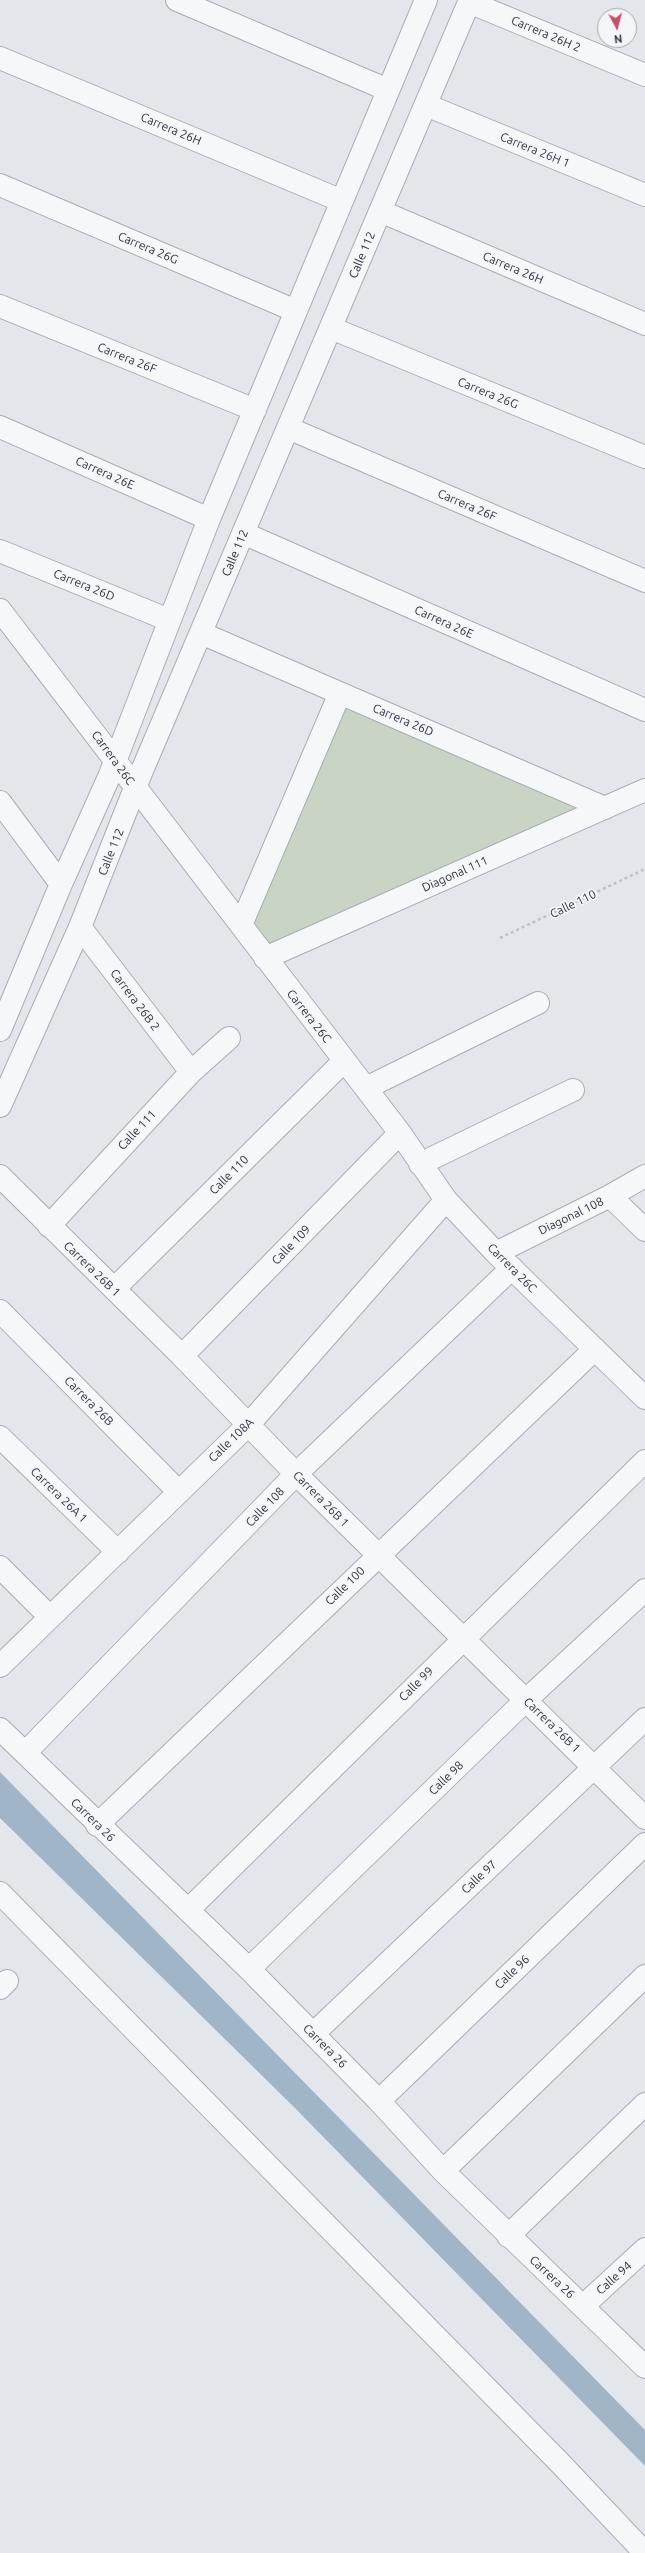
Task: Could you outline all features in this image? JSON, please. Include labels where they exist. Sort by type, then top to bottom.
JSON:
[{"type":"street","points":[[177,0],[388,90]]},
{"type":"street","points":[[0,1030],[8,989],[61,884],[115,761],[168,620],[209,519],[426,0]]},
{"type":"street","name":"Carrera 26H 2","points":[[470,1],[645,75]]},
{"type":"street","name":"Calle 112","points":[[0,1106],[80,927],[135,789],[470,1]]},
{"type":"street","name":"Carrera 26H","points":[[0,58],[342,201]]},
{"type":"street","name":"Carrera 26H 1","points":[[426,105],[645,195]]},
{"type":"street","name":"Carrera 26G","points":[[0,185],[296,311]]},
{"type":"street","name":"Carrera 26H","points":[[380,211],[645,324]]},
{"type":"street","name":"Carrera 26F","points":[[0,306],[255,410]]},
{"type":"street","name":"Carrera 26G","points":[[331,328],[645,457]]},
{"type":"street","name":"Carrera 26E","points":[[0,427],[209,519]]},
{"type":"street","name":"Carrera 26F","points":[[288,428],[645,581]]},
{"type":"street","name":"Carrera 26E","points":[[243,533],[645,710]]},
{"type":"street","name":"Carrera 26D","points":[[0,551],[168,620]]},
{"type":"street","name":"Carrera 26C","points":[[0,610],[135,789],[366,1088],[400,1133],[446,1200],[496,1253],[645,1398]]},
{"type":"street","name":"Carrera 26D","points":[[201,633],[605,808]]},
{"type":"street","points":[[241,925],[340,693]]},
{"type":"street","name":"Diagonal 111","points":[[265,958],[645,790]]},
{"type":"street","points":[[2,809],[61,884]]},
{"type":"street","name":"Carrera 26B 2","points":[[80,927],[191,1072]]},
{"type":"street","points":[[366,1088],[538,1004]]},
{"type":"street","name":"Calle 111","points":[[49,1226],[191,1072],[229,1038]]},
{"type":"street","name":"Calle 110","points":[[114,1290],[344,1061]]},
{"type":"street","points":[[420,1164],[573,1090]]},
{"type":"street","name":"Calle 109","points":[[182,1356],[400,1133]]},
{"type":"street","name":"Carrera 26B 1","points":[[0,1176],[182,1356],[296,1474],[645,1818]]},
{"type":"street","name":"Diagonal 108","points":[[496,1253],[610,1196],[645,1176]]},
{"type":"street","points":[[610,1196],[645,1230]]},
{"type":"street","name":"Calle 108A","points":[[0,1666],[118,1552],[178,1491],[249,1424],[446,1200]]},
{"type":"street","name":"Calle 108","points":[[25,1753],[296,1474],[512,1268]]},
{"type":"street","name":"Carrera 26B","points":[[0,1311],[178,1491]]},
{"type":"street","name":"Calle 100","points":[[97,1825],[595,1349]]},
{"type":"street","name":"Carrera 26A 1","points":[[0,1437],[118,1552]]},
{"type":"street","name":"Calle 99","points":[[188,1910],[463,1637],[645,1461]]},
{"type":"street","points":[[0,1566],[50,1617]]},
{"type":"street","name":"Calle 98","points":[[249,1969],[526,1700],[645,1590]]},
{"type":"street","name":"Calle 97","points":[[313,2034],[645,1719]]},
{"type":"street","name":"Carrera 26","points":[[0,1729],[97,1825],[249,1969],[379,2101],[443,2171],[508,2236],[583,2306],[645,2367]]},
{"type":"street","name":"Calle 96","points":[[379,2101],[645,1844]]},
{"type":"street","points":[[0,1893],[554,2457],[645,2553]]},
{"type":"street","points":[[443,2171],[645,1976]]},
{"type":"street","points":[[508,2236],[645,2104]]},
{"type":"street","name":"Calle 94","points":[[583,2306],[645,2250]]},
{"type":"path","name":"Calle 110","points":[[500,938],[645,869]]},
{"type":"green space","points":[[340,693],[605,808],[265,958],[241,925]]},
{"type":"water","points":[[0,1772],[645,2430],[645,2466],[295,2108],[0,1818]]}]
